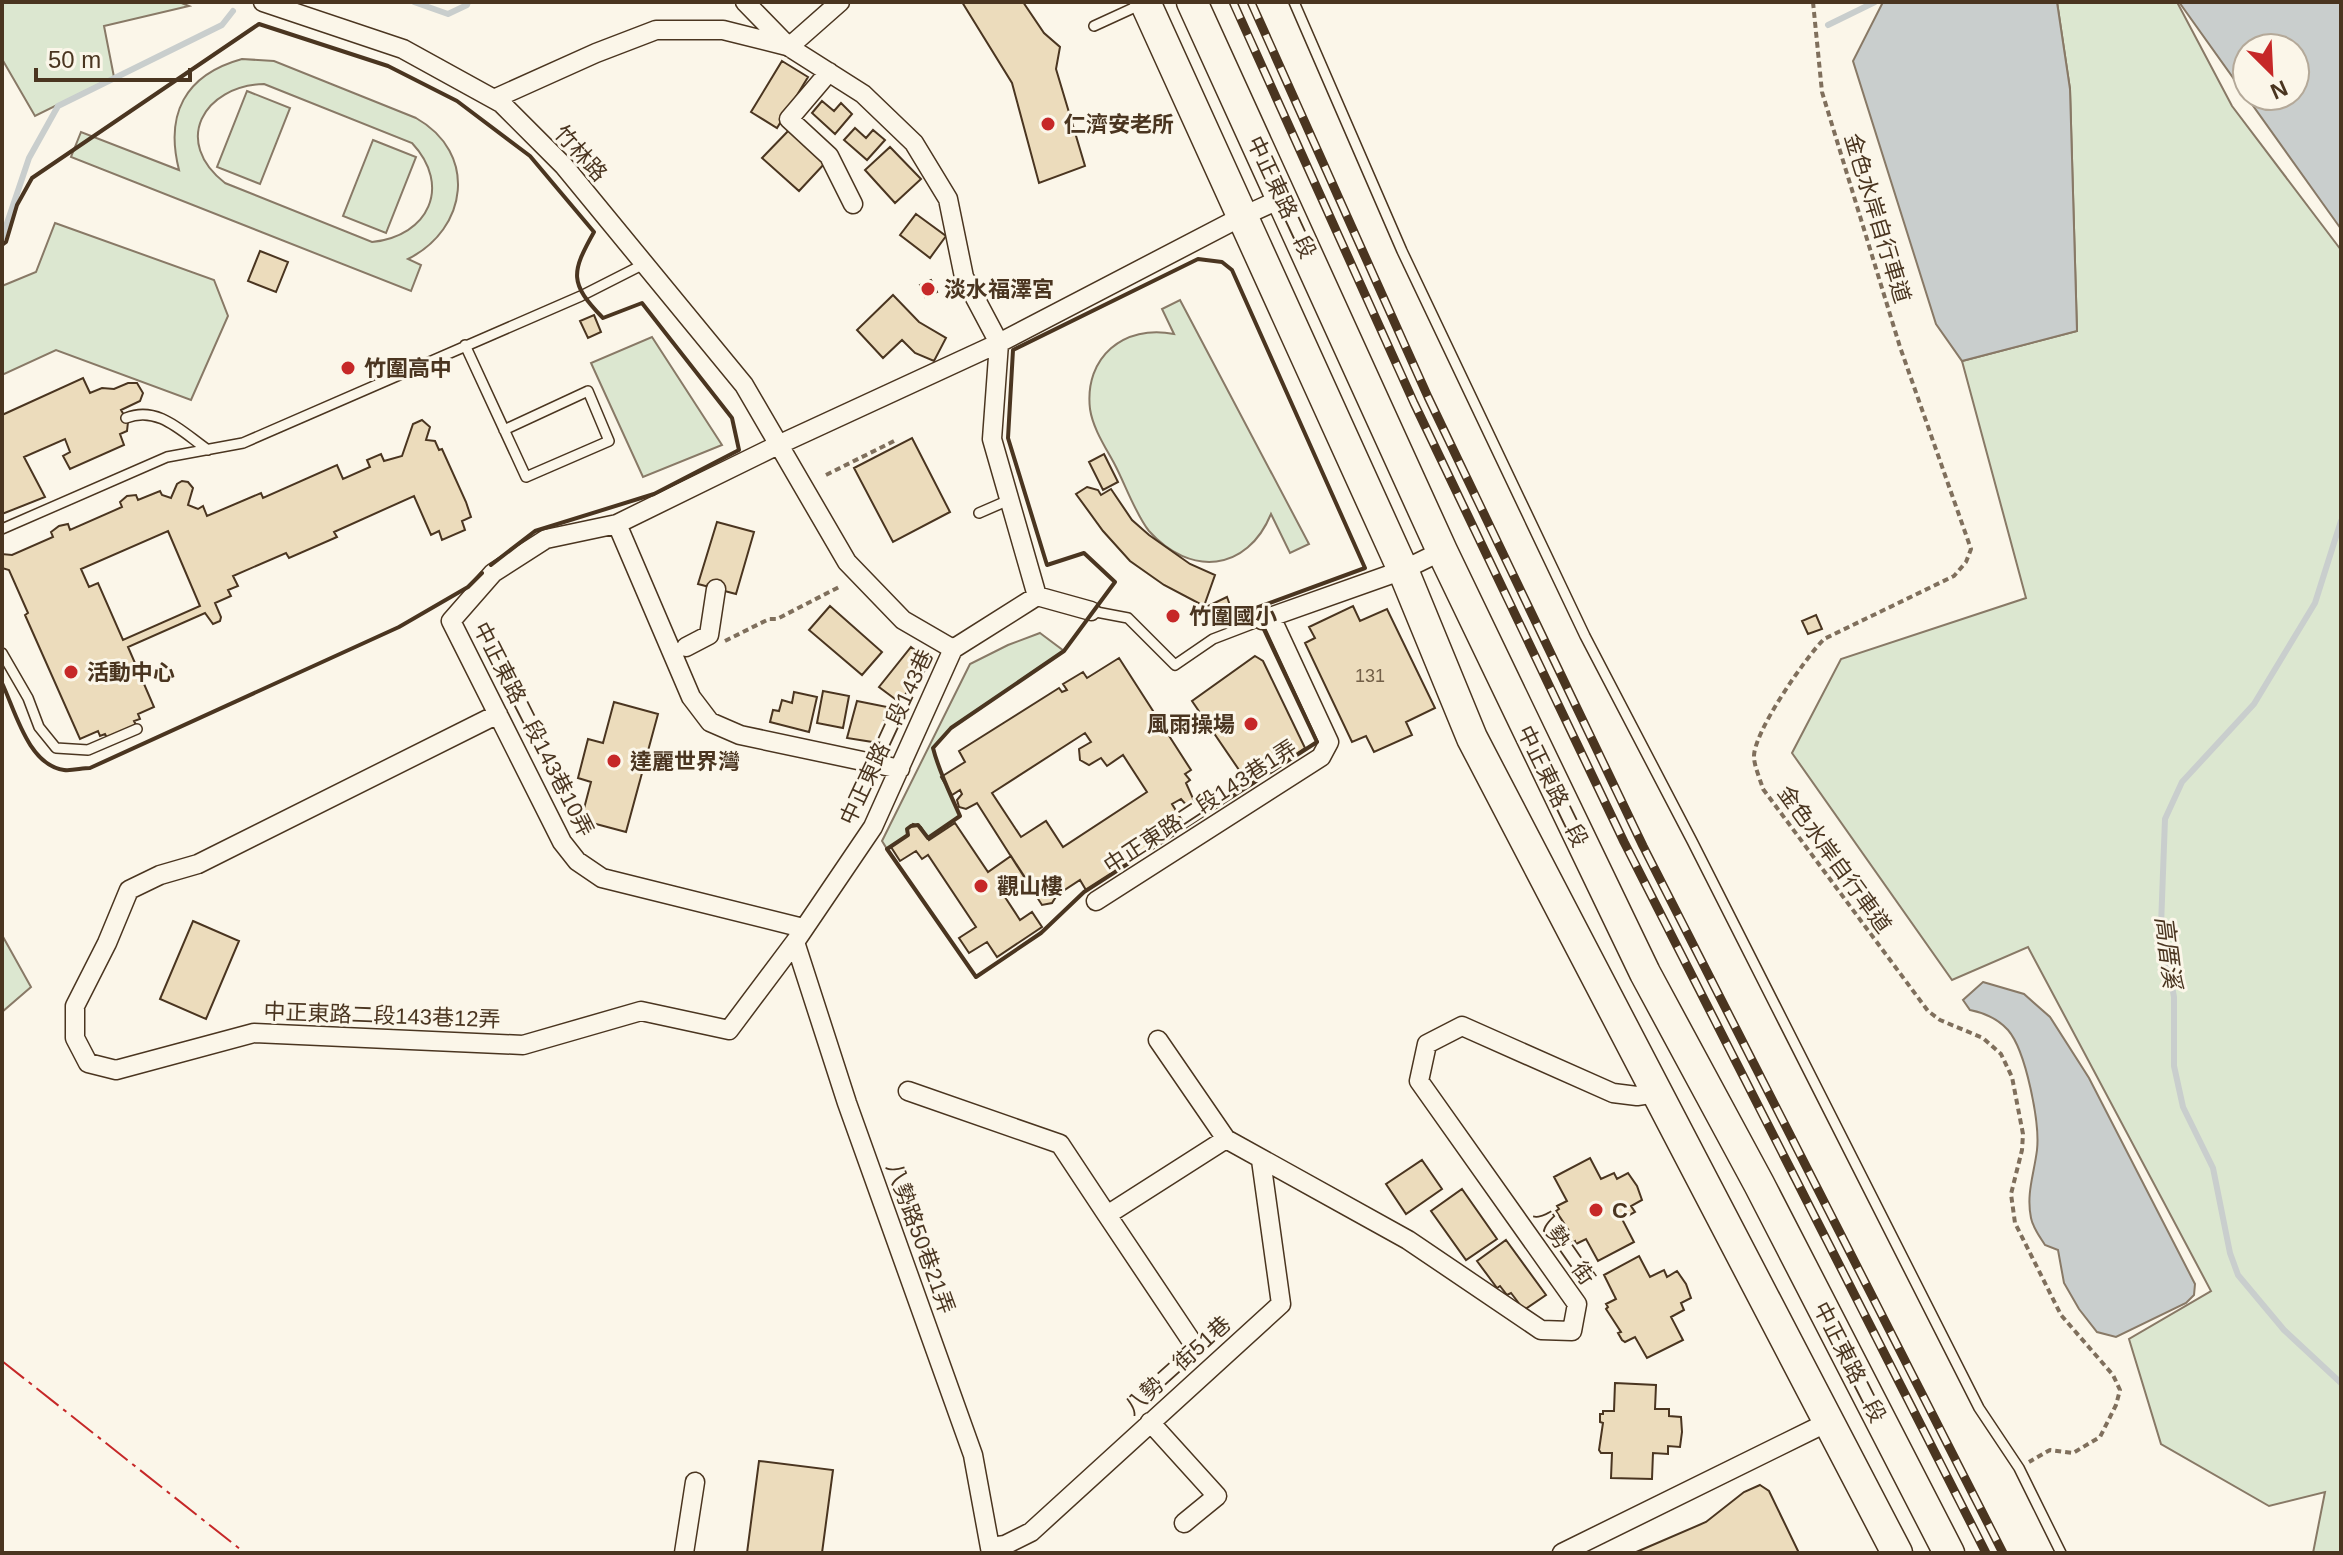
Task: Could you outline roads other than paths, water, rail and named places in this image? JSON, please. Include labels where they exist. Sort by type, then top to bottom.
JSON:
[{"type":"main road","name":"中正東路二段","points":[[1145,2],[1403,570],[1472,738],[1897,1553]]},
{"type":"main road","name":"中正東路二段","points":[[1192,2],[1442,551],[1645,973],[1759,1184],[1949,1553]]},
{"type":"street","name":"竹林路","points":[[263,2],[403,49],[496,98],[564,166],[744,385],[847,562],[903,620],[953,649]]},
{"type":"street","points":[[745,2],[789,47],[863,94],[914,143],[948,199],[964,277],[999,343],[992,439],[1037,596],[1091,611]]},
{"type":"street","points":[[789,47],[840,2]]},
{"type":"street","points":[[496,98],[656,30],[723,30],[789,47]]},
{"type":"street","points":[[829,72],[789,119],[829,156],[853,204]]},
{"type":"street","points":[[900,769],[740,735],[710,722],[691,697],[617,524],[778,445],[999,343],[1283,198]]},
{"type":"street","name":"中正東路二段143巷10弄","points":[[617,524],[546,539],[493,573],[451,621],[562,842],[577,861],[602,878],[799,935]]},
{"type":"street","points":[[1266,619],[1403,570],[1442,551]]},
{"type":"street","points":[[686,647],[709,635],[716,589]]},
{"type":"street","name":"中正東路二段143巷","points":[[799,935],[873,827],[953,649],[1037,596]]},
{"type":"street","name":"中正東路二段143巷1弄","points":[[1096,901],[1321,757],[1329,742],[1266,619]]},
{"type":"street","name":"中正東路二段143巷12弄","points":[[498,714],[198,864],[160,875],[129,890],[107,943],[75,1006],[75,1038],[88,1063],[116,1070],[254,1033],[523,1045],[641,1011],[729,1030],[799,935]]},
{"type":"street","name":"八勢路50巷21弄","points":[[799,935],[847,1103],[973,1455],[991,1550]]},
{"type":"street","name":"八勢二街","points":[[1158,1040],[1226,1139],[1408,1240],[1541,1330],[1572,1331],[1577,1304],[1419,1081],[1427,1044],[1462,1026],[1613,1093],[1637,1096],[1657,1093]]},
{"type":"street","points":[[908,1091],[1060,1144],[1192,1342]]},
{"type":"street","points":[[1107,1215],[1226,1139]]},
{"type":"street","name":"八勢二街51巷","points":[[991,1550],[1031,1532],[1281,1304],[1261,1160]]},
{"type":"street","points":[[1150,1422],[1217,1496],[1184,1523]]},
{"type":"street","points":[[1562,1553],[1828,1422]]},
{"type":"street","points":[[684,1553],[695,1482]]},
{"type":"lane","points":[[1094,26],[1145,2]]},
{"type":"lane","points":[[1298,3],[1409,265],[1585,636],[1979,1408],[2019,1468],[2061,1553]]},
{"type":"lane","points":[[2,529],[167,457],[243,443],[581,296],[644,264]]},
{"type":"lane","points":[[465,345],[504,430],[526,477],[609,441],[588,391],[504,430]]},
{"type":"lane","points":[[126,418],[140,412],[161,417],[208,450]]},
{"type":"lane","points":[[979,513],[1009,500]]},
{"type":"lane","points":[[1091,611],[1128,618],[1175,665],[1213,639],[1266,619]]},
{"type":"lane","points":[[2,653],[28,698],[39,727],[56,748],[88,750],[137,729]]},
{"type":"waterway","points":[[414,2],[448,14],[468,2]]},
{"type":"waterway","points":[[1828,25],[1875,2]]},
{"type":"waterway","points":[[2,238],[29,158],[58,106],[222,25],[233,11]]},
{"type":"waterway","name":"高厝溪","points":[[2341,521],[2315,603],[2254,704],[2182,782],[2165,819],[2161,926],[2174,997],[2174,1066],[2183,1107],[2213,1168],[2230,1253],[2238,1275],[2284,1330],[2341,1383]]},
{"type":"railway","points":[[1233,2],[1414,403],[1624,842],[1986,1553]]},
{"type":"railway","points":[[1251,2],[1428,397],[1643,846],[2003,1553]]},
{"type":"place","name":"仁濟安老所","points":[[1048,124]]},
{"type":"place","name":"淡水福澤宮","points":[[928,289]]},
{"type":"place","name":"竹圍高中","points":[[348,368]]},
{"type":"place","name":"竹圍國小","points":[[1173,616]]},
{"type":"place","name":"活動中心","points":[[71,672]]},
{"type":"place","name":"風雨操場","points":[[1251,724]]},
{"type":"place","name":"達麗世界灣","points":[[614,761]]},
{"type":"place","name":"觀山樓","points":[[981,886]]},
{"type":"place","name":"C","points":[[1596,1210]]}]
